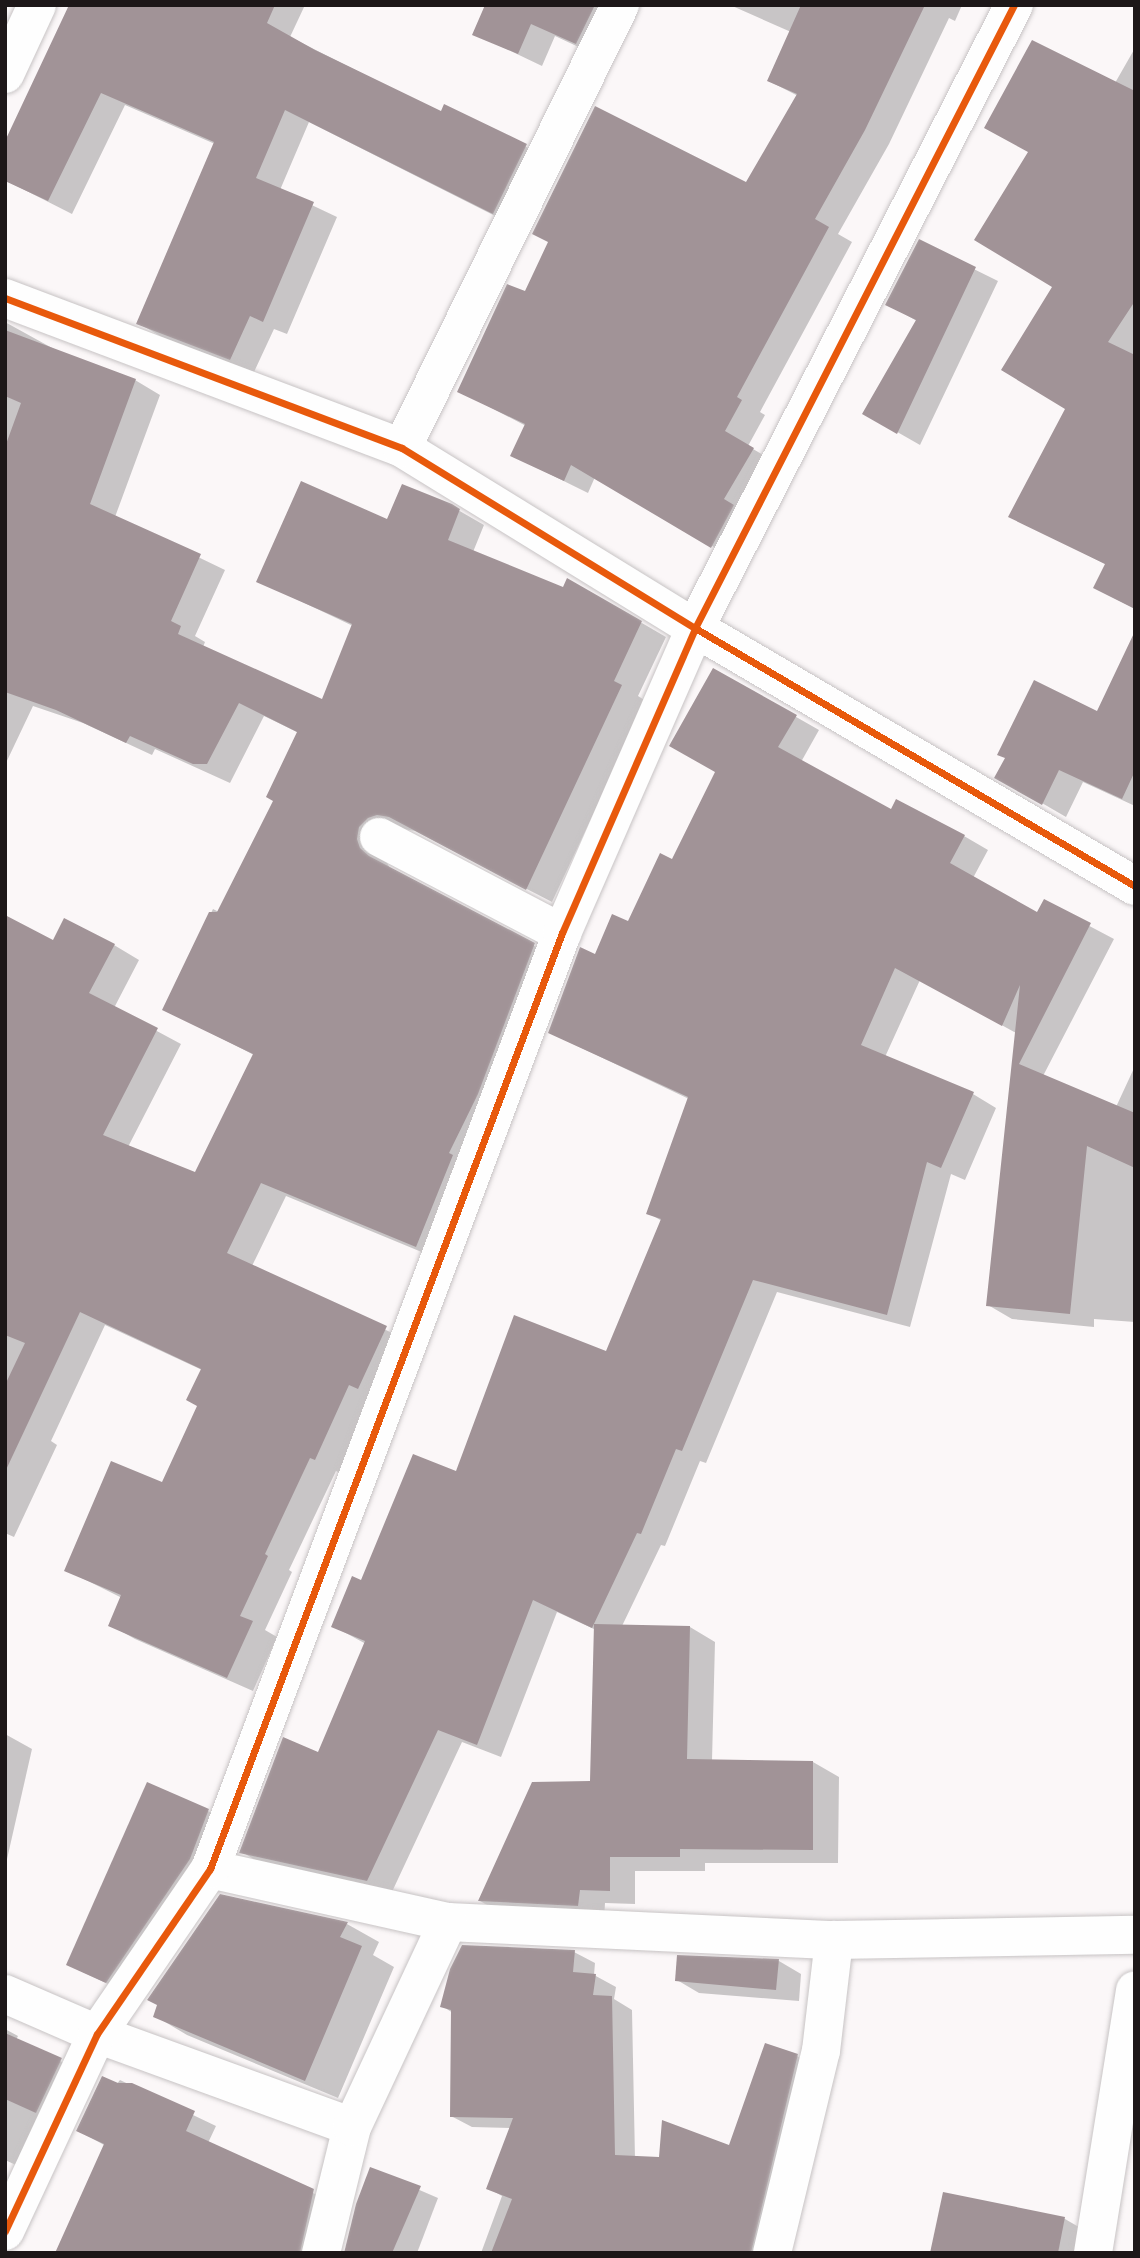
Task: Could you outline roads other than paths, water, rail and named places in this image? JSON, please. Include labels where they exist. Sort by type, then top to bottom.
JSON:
[{"type":"street","points":[[402,448],[621,5]]},
{"type":"street","points":[[5,2231],[97,2034],[210,1869],[562,933],[695,628],[1014,5]]},
{"type":"street","points":[[5,74],[24,12]]},
{"type":"street","points":[[5,298],[402,448],[695,628],[1135,886]]},
{"type":"street","points":[[379,837],[562,933]]},
{"type":"street","points":[[210,1869],[448,1922],[834,1940],[1135,1935]]},
{"type":"street","points":[[322,2252],[352,2127],[448,1922]]},
{"type":"street","points":[[772,2253],[821,2051],[834,1940]]},
{"type":"street","points":[[1093,2253],[1135,1990]]},
{"type":"street","points":[[5,1994],[97,2034],[352,2127]]}]
